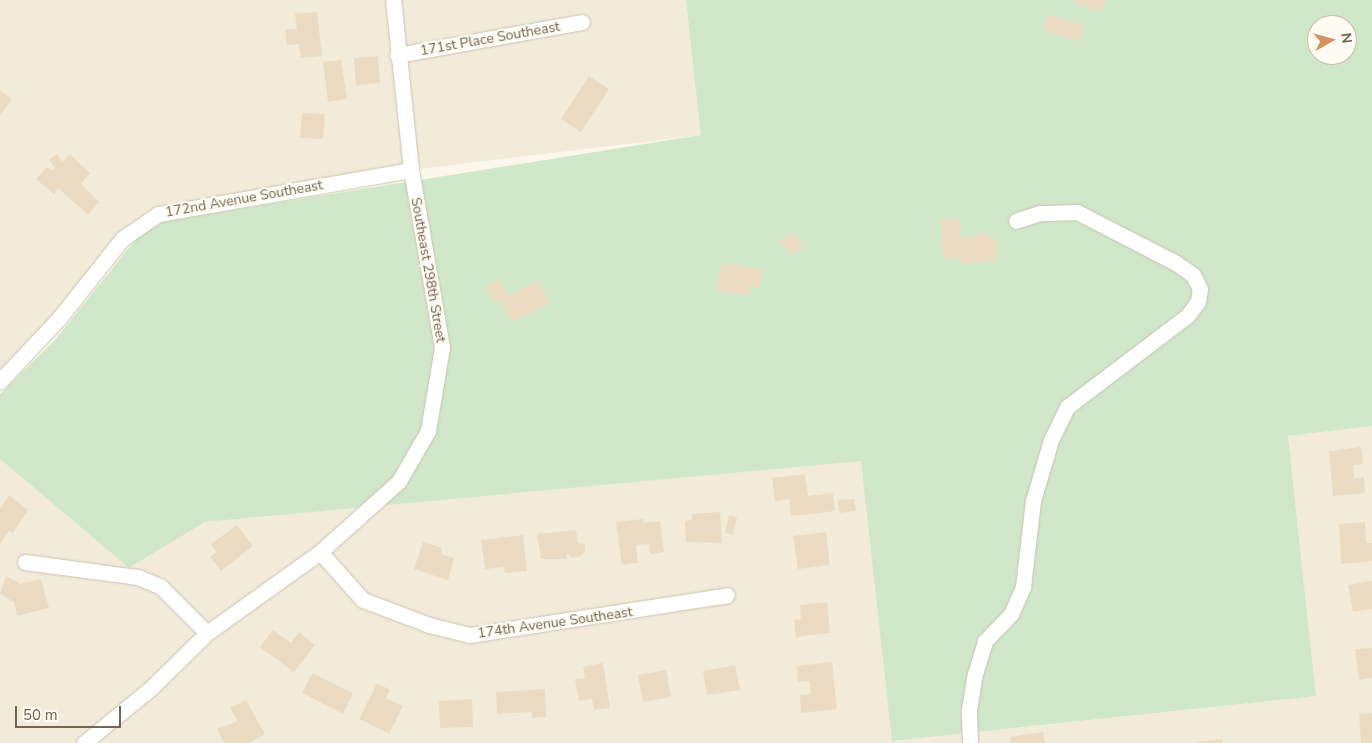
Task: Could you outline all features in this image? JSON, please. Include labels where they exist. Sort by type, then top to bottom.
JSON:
[{"type":"street","name":"Southeast 298th Street","points":[[84,743],[151,688],[208,633],[320,552],[399,481],[428,431],[442,347],[411,170],[397,55],[393,0]]},
{"type":"street","name":"171st Place Southeast","points":[[397,55],[582,22]]},
{"type":"street","name":"172nd Avenue Southeast","points":[[0,381],[60,317],[122,239],[158,214],[411,170]]},
{"type":"street","points":[[970,743],[969,710],[975,674],[985,641],[1011,614],[1023,587],[1033,502],[1051,440],[1067,407],[1188,315],[1198,301],[1200,288],[1193,275],[1176,263],[1077,212],[1040,213],[1016,221]]},
{"type":"street","name":"174th Avenue Southeast","points":[[320,552],[363,600],[429,625],[470,635],[727,595]]},
{"type":"street","points":[[25,562],[138,577],[168,593],[208,633]]},
{"type":"shaded area","points":[[0,0],[686,0],[702,135],[411,170],[158,214],[122,239],[0,381]]},
{"type":"shaded area","points":[[1372,426],[1372,743],[0,743],[0,459],[129,568],[205,522],[862,460],[893,741],[1316,696],[1288,436]]},
{"type":"green space","points":[[686,0],[1372,0],[1372,426],[1288,436],[1316,696],[892,741],[861,461],[205,522],[129,568],[0,459],[0,394],[55,340],[141,233],[164,221],[701,135]]},
{"type":"building","points":[[1075,0],[1106,0],[1102,12],[1074,3]]},
{"type":"building","points":[[317,12],[322,56],[301,58],[299,44],[287,45],[285,30],[297,29],[295,14]]},
{"type":"building","points":[[1048,14],[1084,25],[1079,41],[1043,31]]},
{"type":"building","points":[[378,56],[380,83],[356,85],[354,58]]},
{"type":"building","points":[[341,60],[347,99],[328,102],[323,62]]},
{"type":"building","points":[[589,76],[609,89],[581,132],[561,119]]},
{"type":"building","points":[[0,90],[12,99],[0,115]]},
{"type":"building","points":[[302,113],[325,114],[323,139],[300,138]]},
{"type":"building","points":[[57,154],[62,162],[70,154],[90,173],[81,184],[99,202],[88,215],[58,188],[54,194],[36,179],[47,167],[52,171],[55,168],[49,159]]},
{"type":"building","points":[[959,218],[960,238],[988,232],[988,238],[997,238],[997,261],[961,264],[961,258],[944,259],[940,219]]},
{"type":"building","points":[[793,232],[804,246],[791,256],[780,242]]},
{"type":"building","points":[[721,263],[763,269],[760,288],[750,286],[749,295],[717,291]]},
{"type":"building","points":[[499,279],[508,296],[538,281],[550,303],[512,322],[501,300],[494,303],[485,286]]},
{"type":"building","points":[[1361,447],[1363,464],[1353,465],[1354,478],[1364,477],[1365,493],[1333,496],[1329,451]]},
{"type":"building","points":[[805,474],[808,496],[833,493],[835,511],[791,516],[789,499],[775,501],[772,478]]},
{"type":"building","points":[[9,495],[28,510],[13,533],[9,531],[0,544],[0,509]]},
{"type":"building","points":[[854,499],[856,511],[839,513],[838,500]]},
{"type":"building","points":[[720,512],[722,543],[686,542],[685,521],[692,520],[692,514]]},
{"type":"building","points":[[729,515],[737,517],[733,535],[725,533]]},
{"type":"building","points":[[643,519],[644,523],[660,521],[664,552],[650,554],[649,544],[636,545],[638,563],[622,565],[616,522]]},
{"type":"building","points":[[1365,522],[1366,543],[1372,543],[1372,561],[1341,564],[1339,524]]},
{"type":"building","points":[[237,525],[253,546],[221,571],[210,557],[216,552],[211,544]]},
{"type":"building","points":[[576,530],[578,543],[585,544],[585,552],[579,557],[572,558],[567,553],[566,559],[541,559],[537,534]]},
{"type":"building","points":[[826,532],[830,565],[798,569],[793,536]]},
{"type":"building","points":[[523,535],[527,571],[505,573],[504,567],[485,569],[481,540]]},
{"type":"building","points":[[423,542],[442,548],[441,554],[454,558],[448,580],[414,569]]},
{"type":"building","points":[[6,576],[20,584],[41,579],[49,608],[17,616],[14,602],[0,594]]},
{"type":"building","points":[[1372,581],[1372,609],[1353,612],[1348,585]]},
{"type":"building","points":[[827,602],[830,633],[796,637],[794,620],[801,619],[800,605]]},
{"type":"building","points":[[273,630],[291,643],[299,632],[315,645],[294,672],[260,647]]},
{"type":"building","points":[[1372,648],[1372,678],[1359,680],[1355,649]]},
{"type":"building","points":[[832,662],[837,709],[801,713],[800,695],[811,694],[810,681],[798,682],[797,666]]},
{"type":"building","points":[[603,663],[610,708],[594,710],[592,699],[579,701],[575,679],[585,678],[583,667]]},
{"type":"building","points":[[735,665],[740,690],[707,695],[703,671]]},
{"type":"building","points":[[666,670],[671,697],[643,702],[638,675]]},
{"type":"building","points":[[312,673],[353,693],[343,714],[302,693]]},
{"type":"building","points":[[377,683],[390,690],[386,698],[403,706],[389,734],[359,719]]},
{"type":"building","points":[[545,689],[546,717],[532,718],[532,712],[497,714],[496,692]]},
{"type":"building","points":[[472,699],[473,727],[440,728],[439,701]]},
{"type":"building","points":[[246,700],[265,734],[248,743],[224,743],[217,729],[238,721],[230,708]]},
{"type":"building","points":[[1372,713],[1372,743],[1361,743],[1359,714]]},
{"type":"building","points":[[1043,732],[1045,743],[1011,743],[1010,737]]},
{"type":"building","points":[[1222,739],[1222,743],[1196,743],[1196,742]]}]
